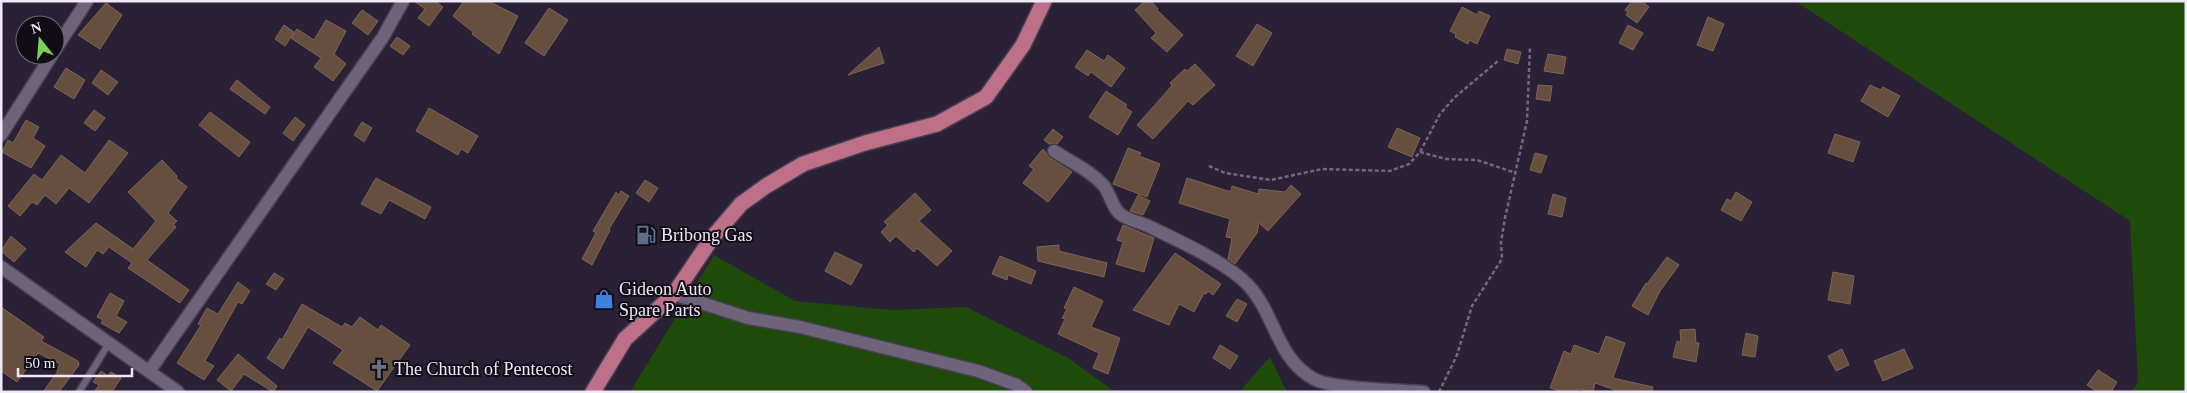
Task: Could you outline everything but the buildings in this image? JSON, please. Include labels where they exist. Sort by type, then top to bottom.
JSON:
[{"type":"main road","points":[[593,392],[625,339],[674,294],[712,238],[741,204],[766,186],[803,164],[865,143],[937,124],[986,97],[1023,45],[1044,1]]},
{"type":"street","points":[[65,35],[87,1]]},
{"type":"street","points":[[150,370],[383,37],[403,1]]},
{"type":"street","points":[[1,135],[46,65]]},
{"type":"street","points":[[1054,151],[1099,180],[1119,214],[1150,227],[1218,262],[1247,284],[1259,298],[1287,357],[1298,370],[1317,381],[1342,386],[1424,392]]},
{"type":"street","points":[[1,267],[150,370],[178,392]]},
{"type":"street","points":[[674,294],[748,318],[800,327],[978,371],[1016,385],[1026,392]]},
{"type":"lane","points":[[79,392],[109,343]]},
{"type":"path","points":[[1439,392],[1457,355],[1472,306],[1502,259],[1501,242],[1505,218],[1527,121],[1530,47]]},
{"type":"path","points":[[1209,166],[1225,172],[1271,180],[1322,170],[1390,171],[1409,164],[1420,152],[1440,114],[1454,98],[1498,61]]},
{"type":"path","points":[[1420,152],[1446,159],[1477,160],[1516,172]]},
{"type":"green space","points":[[1795,1],[2186,1],[2186,392],[2132,392],[2138,382],[2130,221]]},
{"type":"green space","points":[[714,255],[795,301],[892,310],[966,307],[1070,359],[1115,392],[630,392]]},
{"type":"green space","points":[[1270,357],[1287,392],[1239,392]]},
{"type":"place","name":"Bribong Gas","points":[[646,235]]},
{"type":"place","name":"Gideon Auto Spare Parts","points":[[604,299]]},
{"type":"place","name":"The Church of Pentecost","points":[[379,369]]}]
